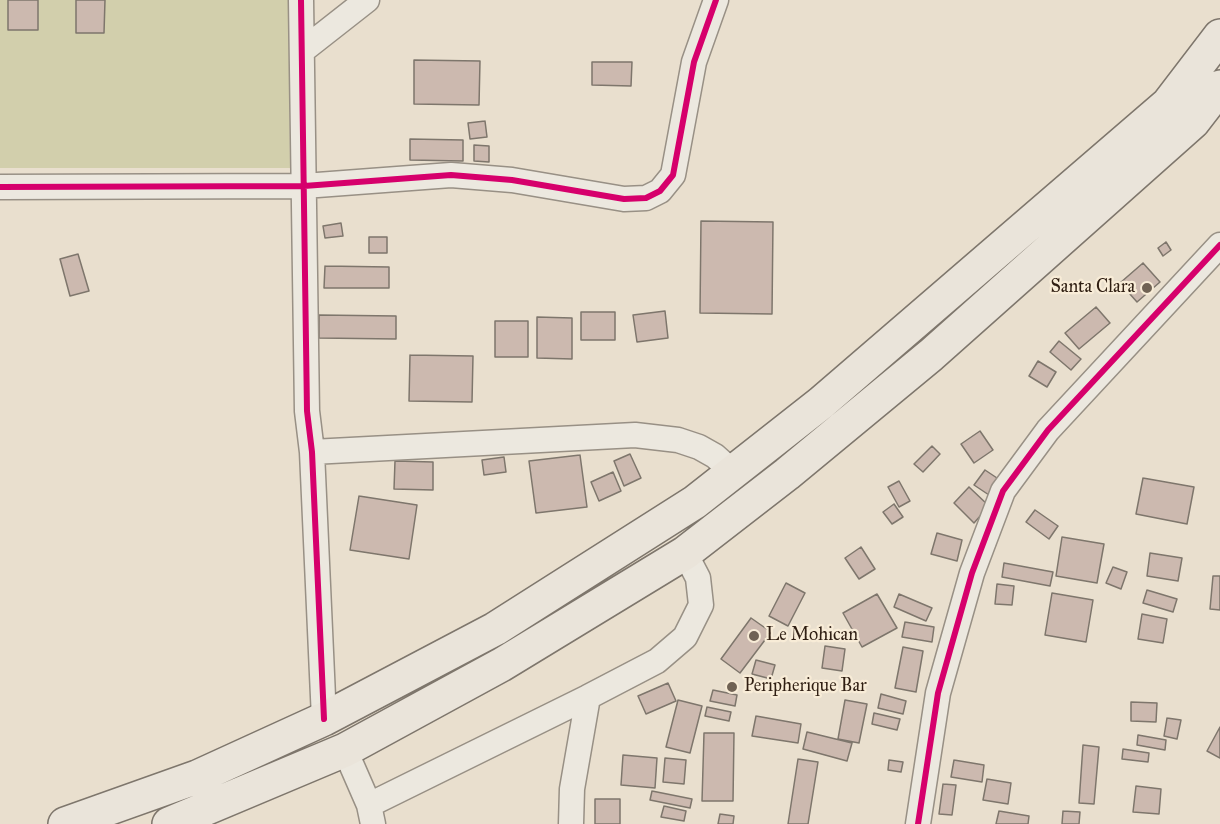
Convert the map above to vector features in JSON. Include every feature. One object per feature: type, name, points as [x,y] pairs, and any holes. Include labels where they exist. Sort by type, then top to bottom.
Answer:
[{"type":"main road","points":[[65,824],[197,777],[324,719],[495,629],[694,502],[821,403],[1168,104],[1220,36]]},
{"type":"main road","points":[[169,824],[345,750],[501,665],[685,553],[787,474],[931,355],[1193,122],[1220,87]]},
{"type":"street","points":[[301,0],[306,411],[312,452],[324,719]]},
{"type":"street","points":[[302,51],[367,0]]},
{"type":"street","points":[[0,187],[304,186],[451,175],[512,180],[624,199],[646,198],[660,191],[673,175],[694,62],[716,0]]},
{"type":"street","points":[[918,824],[938,693],[972,573],[1003,491],[1048,430],[1220,245]]},
{"type":"street","points":[[312,452],[635,435],[678,440],[699,447],[715,456],[734,473]]},
{"type":"street","points":[[345,750],[371,815],[657,661],[685,638],[701,605],[698,578],[685,553]]},
{"type":"street","points":[[571,824],[575,767],[588,697]]},
{"type":"shaded area","points":[[0,0],[289,0],[290,168],[0,168]]},
{"type":"building","points":[[8,0],[38,0],[38,30],[8,30]]},
{"type":"building","points":[[76,0],[105,0],[104,33],[76,33]]},
{"type":"building","points":[[414,60],[480,61],[479,105],[414,104]]},
{"type":"building","points":[[592,62],[632,62],[631,86],[592,85]]},
{"type":"building","points":[[485,121],[487,137],[470,139],[468,123]]},
{"type":"building","points":[[410,139],[463,140],[463,161],[410,160]]},
{"type":"building","points":[[474,145],[489,146],[489,162],[474,161]]},
{"type":"building","points":[[701,221],[773,222],[772,314],[700,313]]},
{"type":"building","points":[[341,223],[343,236],[325,238],[323,226]]},
{"type":"building","points":[[369,237],[387,237],[387,253],[369,253]]},
{"type":"building","points":[[1166,242],[1171,250],[1163,256],[1158,248]]},
{"type":"building","points":[[78,254],[89,291],[70,296],[60,259]]},
{"type":"building","points":[[1143,263],[1160,282],[1137,302],[1120,283]]},
{"type":"building","points":[[325,266],[389,267],[389,288],[324,288]]},
{"type":"building","points":[[1096,307],[1110,323],[1079,349],[1065,333]]},
{"type":"building","points":[[665,311],[668,338],[637,342],[633,315]]},
{"type":"building","points":[[581,312],[615,312],[615,340],[581,340]]},
{"type":"building","points":[[319,315],[396,316],[396,339],[319,338]]},
{"type":"building","points":[[537,317],[572,318],[572,359],[537,358]]},
{"type":"building","points":[[495,321],[528,321],[528,357],[495,357]]},
{"type":"building","points":[[1059,341],[1081,359],[1071,370],[1050,352]]},
{"type":"building","points":[[410,355],[473,356],[472,402],[409,401]]},
{"type":"building","points":[[1038,361],[1056,372],[1047,387],[1029,376]]},
{"type":"building","points":[[980,431],[993,450],[974,463],[961,444]]},
{"type":"building","points":[[932,446],[940,454],[923,472],[914,464]]},
{"type":"building","points":[[630,454],[641,478],[624,486],[614,461]]},
{"type":"building","points":[[580,455],[587,507],[536,513],[529,461]]},
{"type":"building","points":[[504,457],[506,472],[484,475],[482,460]]},
{"type":"building","points":[[395,461],[433,462],[433,490],[394,489]]},
{"type":"building","points":[[985,470],[1003,482],[992,497],[974,485]]},
{"type":"building","points":[[613,472],[621,491],[599,501],[591,482]]},
{"type":"building","points":[[1143,478],[1194,487],[1187,524],[1136,514]]},
{"type":"building","points":[[899,481],[910,501],[899,507],[888,487]]},
{"type":"building","points":[[969,487],[989,506],[974,523],[954,503]]},
{"type":"building","points":[[359,496],[417,505],[409,559],[350,550]]},
{"type":"building","points":[[894,504],[903,517],[892,524],[883,512]]},
{"type":"building","points":[[1035,510],[1058,526],[1049,539],[1026,522]]},
{"type":"building","points":[[937,533],[962,540],[957,561],[931,554]]},
{"type":"building","points":[[1062,537],[1104,544],[1097,583],[1056,576]]},
{"type":"building","points":[[861,547],[875,569],[859,579],[845,558]]},
{"type":"building","points":[[1150,553],[1182,558],[1178,581],[1147,576]]},
{"type":"building","points":[[1004,563],[1053,572],[1050,586],[1002,577]]},
{"type":"building","points":[[1113,567],[1127,572],[1121,589],[1106,583]]},
{"type":"building","points":[[1213,576],[1220,576],[1220,610],[1210,609]]},
{"type":"building","points":[[786,583],[805,593],[788,626],[769,616]]},
{"type":"building","points":[[997,584],[1014,586],[1012,605],[995,604]]},
{"type":"building","points":[[1147,590],[1177,599],[1173,612],[1143,603]]},
{"type":"building","points":[[1052,593],[1093,600],[1086,642],[1045,635]]},
{"type":"building","points":[[877,594],[897,628],[862,647],[843,613]]},
{"type":"building","points":[[899,594],[932,608],[926,621],[894,607]]},
{"type":"building","points":[[1142,614],[1167,619],[1163,643],[1138,639]]},
{"type":"building","points":[[751,618],[771,632],[740,673],[721,659]]},
{"type":"building","points":[[905,622],[934,627],[932,642],[902,637]]},
{"type":"building","points":[[825,646],[845,649],[842,671],[822,668]]},
{"type":"building","points":[[903,647],[923,651],[916,692],[895,688]]},
{"type":"building","points":[[756,660],[775,665],[771,679],[752,674]]},
{"type":"building","points":[[668,683],[676,701],[646,714],[638,696]]},
{"type":"building","points":[[713,690],[737,695],[735,706],[710,701]]},
{"type":"building","points":[[881,694],[906,701],[903,714],[878,708]]},
{"type":"building","points":[[678,700],[702,706],[690,753],[666,747]]},
{"type":"building","points":[[845,700],[867,704],[859,743],[838,739]]},
{"type":"building","points":[[1131,702],[1157,703],[1156,722],[1131,721]]},
{"type":"building","points":[[707,707],[731,712],[729,721],[705,716]]},
{"type":"building","points":[[874,713],[900,719],[897,730],[872,724]]},
{"type":"building","points":[[756,716],[801,724],[798,743],[752,736]]},
{"type":"building","points":[[1167,718],[1181,720],[1177,739],[1164,736]]},
{"type":"building","points":[[1220,727],[1220,758],[1207,751]]},
{"type":"building","points":[[807,732],[852,743],[847,761],[803,749]]},
{"type":"building","points":[[704,733],[734,733],[733,801],[702,801]]},
{"type":"building","points":[[1138,735],[1166,740],[1165,750],[1137,745]]},
{"type":"building","points":[[1083,745],[1099,747],[1094,804],[1079,803]]},
{"type":"building","points":[[1123,749],[1149,753],[1148,762],[1122,759]]},
{"type":"building","points":[[623,755],[657,758],[655,788],[621,785]]},
{"type":"building","points":[[665,758],[686,760],[684,784],[663,782]]},
{"type":"building","points":[[798,759],[818,762],[808,824],[788,824]]},
{"type":"building","points":[[889,760],[903,762],[901,772],[888,770]]},
{"type":"building","points":[[954,760],[984,765],[982,782],[951,777]]},
{"type":"building","points":[[987,779],[1011,783],[1008,804],[983,800]]},
{"type":"building","points":[[943,784],[956,785],[952,815],[939,814]]},
{"type":"building","points":[[1136,786],[1161,789],[1159,814],[1133,812]]},
{"type":"building","points":[[652,791],[692,799],[690,808],[650,800]]},
{"type":"building","points":[[595,799],[620,799],[620,824],[595,824]]},
{"type":"building","points":[[664,806],[686,811],[684,821],[661,817]]},
{"type":"building","points":[[999,811],[1029,816],[1028,824],[996,824]]},
{"type":"building","points":[[1063,811],[1080,812],[1079,824],[1062,824]]},
{"type":"building","points":[[720,814],[734,816],[733,824],[718,824]]},
{"type":"cycle path","points":[[301,0],[307,411],[312,452],[324,719]]},
{"type":"cycle path","points":[[0,187],[304,186],[451,175],[512,180],[624,199],[646,198],[660,191],[673,175],[694,62],[716,0]]},
{"type":"cycle path","points":[[918,824],[938,693],[972,573],[1003,491],[1048,430],[1220,245]]},
{"type":"place","name":"Santa Clara","points":[[1147,288]]},
{"type":"place","name":"Le Mohican","points":[[754,636]]},
{"type":"place","name":"Peripherique Bar","points":[[732,687]]}]
